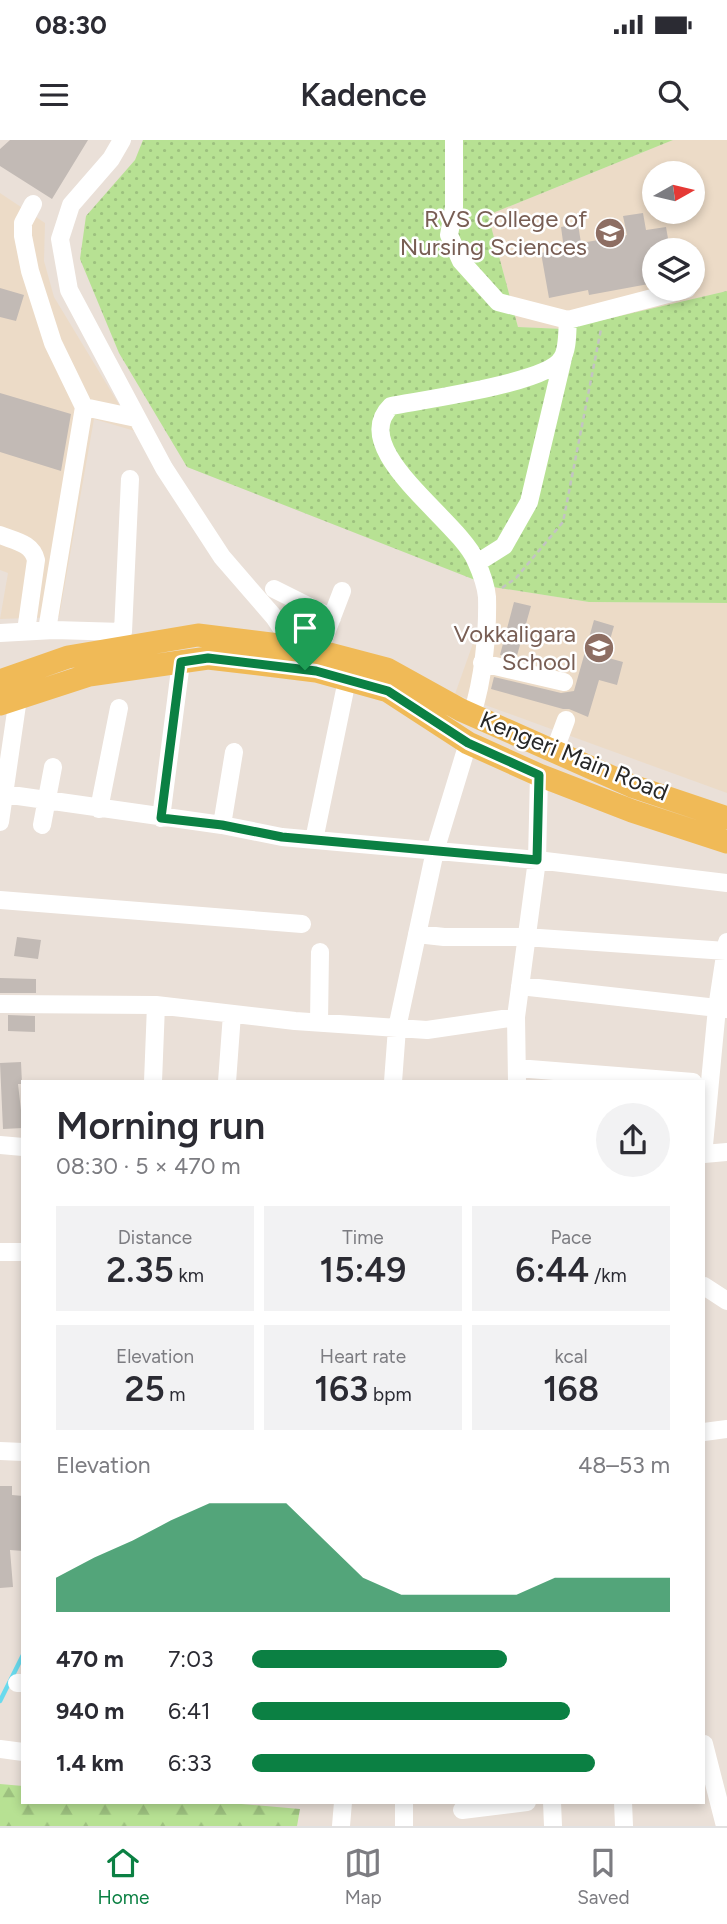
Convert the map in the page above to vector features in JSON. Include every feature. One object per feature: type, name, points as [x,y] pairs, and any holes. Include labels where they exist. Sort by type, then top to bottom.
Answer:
[{"type":"main road","name":"Kengeri Main Road","points":[[0,681],[125,639],[198,635],[295,648],[312,661],[347,680],[388,691],[468,743],[539,775],[632,811],[727,842]]},
{"type":"main road","name":"Kengeri Main Road","points":[[9,701],[89,675],[208,658],[312,661],[387,669],[472,715],[554,752],[632,786],[727,818]]},
{"type":"street","points":[[122,140],[111,159],[71,205],[60,239],[69,290],[164,468],[222,556],[295,648]]},
{"type":"street","points":[[454,140],[454,207],[449,235],[460,261],[498,302],[568,320],[644,301]]},
{"type":"street","points":[[33,204],[23,223],[30,271],[53,343],[84,407],[47,630]]},
{"type":"street","points":[[477,563],[504,546],[529,502],[563,358],[568,320]]},
{"type":"street","points":[[472,715],[477,700],[487,595],[477,563],[464,541],[391,462],[380,442],[379,425],[384,412],[391,406],[479,390],[537,374],[553,367],[563,358]]},
{"type":"street","points":[[84,407],[136,418]]},
{"type":"street","points":[[0,633],[47,630],[125,639],[130,479]]},
{"type":"street","points":[[0,536],[31,547],[35,552],[26,631]]},
{"type":"street","points":[[274,589],[332,618]]},
{"type":"street","points":[[312,661],[342,591]]},
{"type":"street","points":[[254,642],[265,628],[269,612]]},
{"type":"street","points":[[161,818],[181,662]]},
{"type":"street","points":[[481,663],[564,682]]},
{"type":"street","points":[[314,840],[347,680]]},
{"type":"street","points":[[0,822],[9,701]]},
{"type":"street","points":[[99,809],[119,708]]},
{"type":"street","points":[[554,752],[566,720]]},
{"type":"street","points":[[393,1080],[397,1028],[435,851],[468,743]]},
{"type":"street","points":[[222,825],[234,752]]},
{"type":"street","points":[[42,825],[53,767]]},
{"type":"street","points":[[539,775],[537,860],[516,1017],[517,1075],[636,1080]]},
{"type":"street","points":[[4,794],[222,825],[282,837],[537,860],[727,883]]},
{"type":"street","points":[[0,900],[302,924]]},
{"type":"street","points":[[417,934],[726,947],[722,1008],[708,1083],[705,1130]]},
{"type":"street","points":[[319,1023],[320,952]]},
{"type":"street","points":[[520,986],[722,1008]]},
{"type":"street","points":[[0,1004],[156,1004],[319,1023],[427,1030],[516,1017]]},
{"type":"street","points":[[153,1080],[156,1004]]},
{"type":"street","points":[[227,1080],[232,1014]]},
{"type":"street","points":[[0,1145],[21,1147]]},
{"type":"street","points":[[705,1154],[727,1152]]},
{"type":"street","points":[[0,1252],[21,1252]]},
{"type":"street","points":[[705,1287],[727,1301]]},
{"type":"street","points":[[705,1432],[727,1429]]},
{"type":"street","points":[[0,1451],[21,1451]]},
{"type":"street","points":[[705,1748],[725,1826]]},
{"type":"street","points":[[0,1749],[21,1752]]},
{"type":"street","points":[[341,1826],[343,1804]]},
{"type":"street","points":[[404,1804],[404,1826]]},
{"type":"street","points":[[462,1810],[511,1804]]},
{"type":"street","points":[[552,1804],[553,1826]]},
{"type":"street","points":[[623,1804],[624,1826]]},
{"type":"path","points":[[487,595],[516,578],[564,522],[604,312]]},
{"type":"shaded area","name":"RVS College of Nursing Sciences","points":[[673,140],[727,140],[727,291],[705,296],[705,238],[642,238],[642,301],[684,301],[564,329],[518,327],[488,215]]},
{"type":"shaded area","points":[[0,193],[45,223],[44,261],[54,297],[135,431],[94,419],[59,617],[0,619],[8,573],[0,570]]},
{"type":"shaded area","name":"Vokkaligara School","points":[[493,587],[589,602],[727,603],[727,793],[455,694]]},
{"type":"green space","points":[[143,140],[673,140],[488,215],[518,327],[564,329],[684,301],[705,301],[705,296],[727,291],[727,603],[589,602],[493,587],[187,467],[119,353],[80,259],[86,216],[135,160]]},
{"type":"green space","points":[[0,1784],[21,1786],[21,1804],[241,1804],[300,1809],[297,1826],[0,1826]]},
{"type":"building","points":[[10,140],[88,140],[52,199],[0,166],[0,149]]},
{"type":"building","points":[[642,213],[642,224],[645,224],[646,230],[666,227],[668,238],[642,238],[642,285],[589,295],[588,290],[549,298],[541,253],[564,249],[561,227],[578,224],[581,243],[627,235],[623,216]]},
{"type":"building","points":[[0,288],[24,295],[16,321],[0,317]]},
{"type":"building","points":[[0,393],[71,414],[61,471],[0,452]]},
{"type":"building","points":[[514,602],[531,606],[516,659],[500,655]]},
{"type":"building","points":[[594,620],[614,626],[605,657],[623,662],[617,685],[599,680],[588,717],[569,709],[491,689],[494,677],[561,693],[574,691]]},
{"type":"building","points":[[17,937],[41,940],[38,959],[14,956]]},
{"type":"building","points":[[0,978],[36,979],[36,993],[0,993]]},
{"type":"building","points":[[8,1015],[35,1016],[35,1032],[8,1031]]},
{"type":"building","points":[[21,1062],[22,1080],[21,1084],[18,1084],[21,1128],[3,1129],[0,1063]]},
{"type":"building","points":[[0,1486],[12,1486],[12,1495],[21,1496],[21,1551],[10,1550],[13,1587],[0,1588]]},
{"type":"waterway","points":[[0,1701],[21,1659]]},
{"type":"place","name":"RVS College of Nursing Sciences","points":[[610,233]]},
{"type":"place","name":"Vokkaligara School","points":[[599,648]]},
{"type":"route","points":[[208,658],[305,670],[388,691],[468,743],[539,775],[537,860],[282,837],[222,825],[161,818],[181,662],[208,658]]}]
